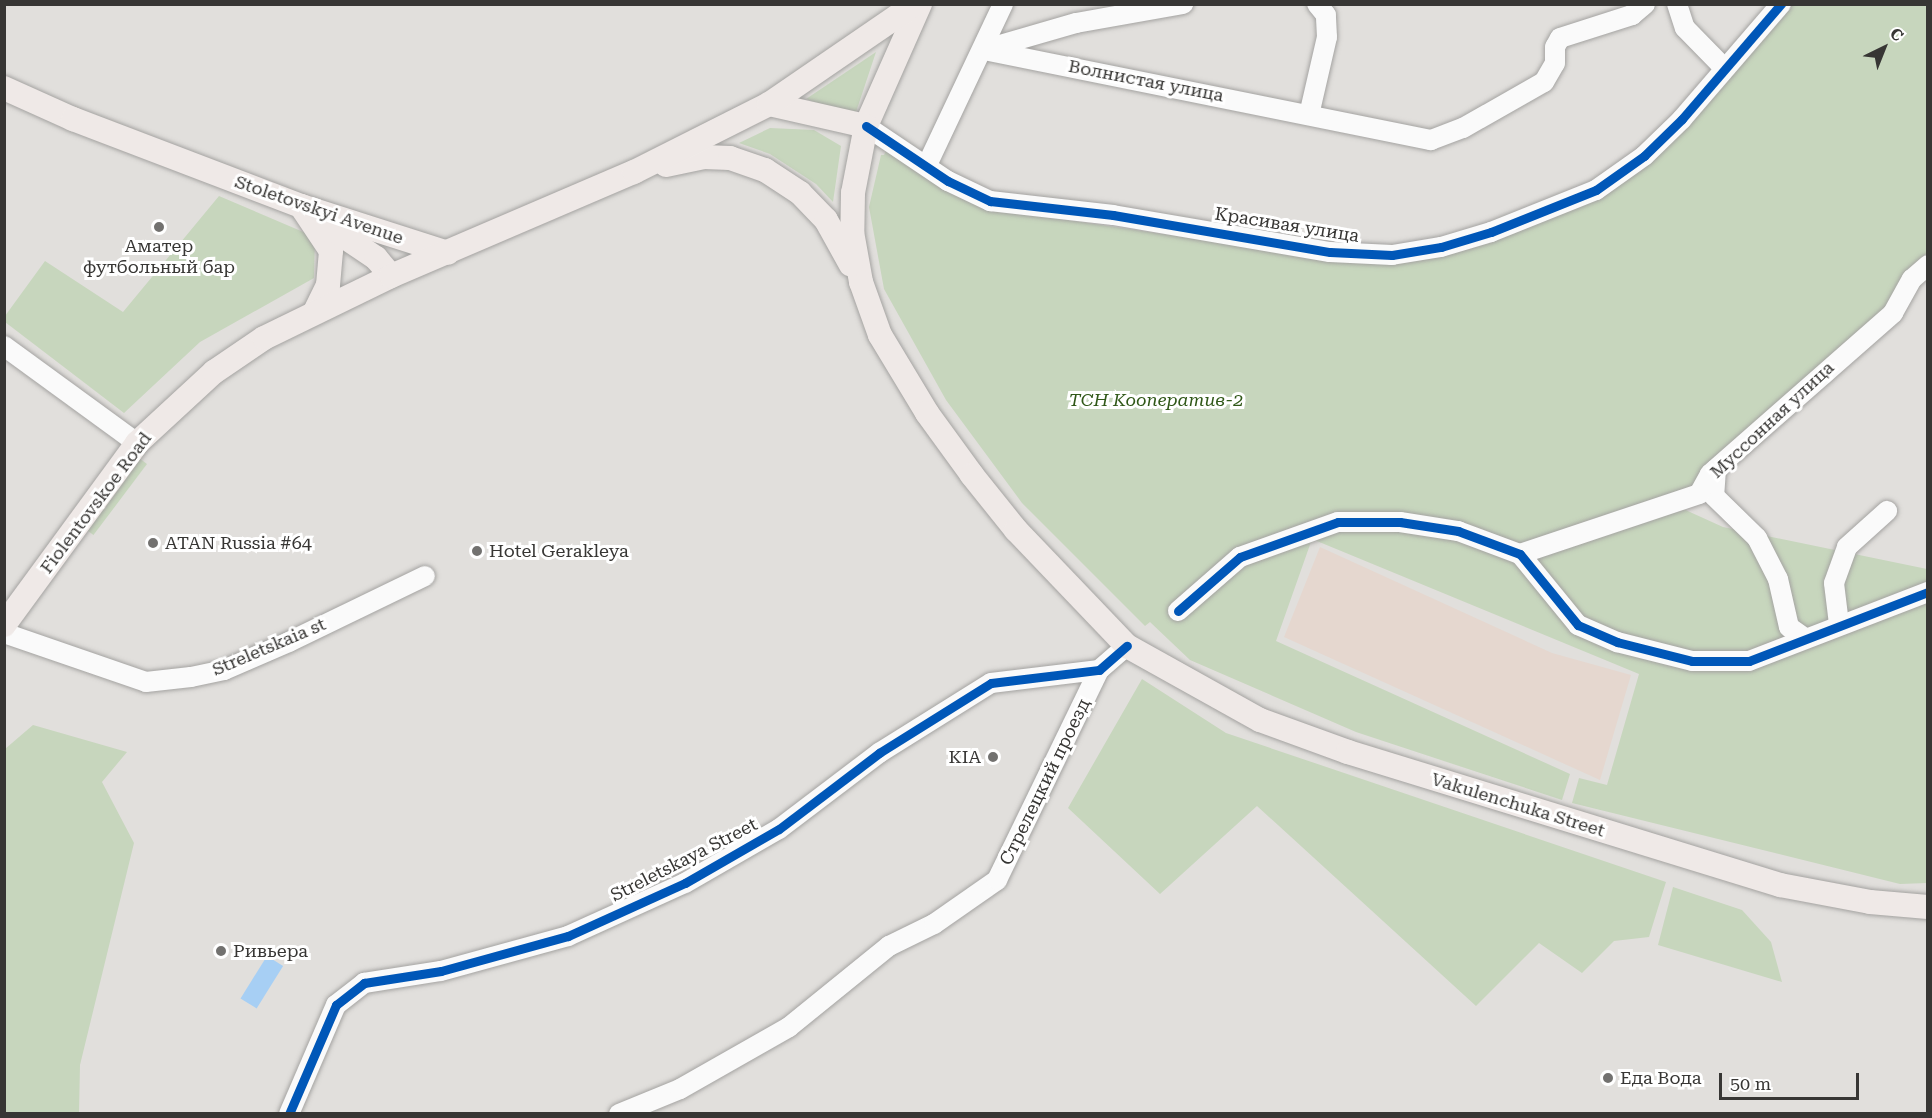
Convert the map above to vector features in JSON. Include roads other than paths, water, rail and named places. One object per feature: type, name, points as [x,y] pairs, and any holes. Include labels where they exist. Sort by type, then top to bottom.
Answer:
[{"type":"main road","points":[[448,253],[634,172],[769,104],[915,4]]},
{"type":"main road","points":[[920,4],[866,126],[853,193],[852,232],[861,282],[880,335],[927,413],[1016,530],[1109,619],[1260,720]]},
{"type":"main road","name":"Stoletovskyi Avenue","points":[[4,88],[73,119],[301,206],[448,253]]},
{"type":"main road","points":[[769,104],[866,126]]},
{"type":"main road","points":[[866,126],[867,252],[887,327],[939,413],[1021,519],[1109,619]]},
{"type":"main road","points":[[634,172],[704,157],[730,158],[765,170],[800,193],[826,220],[861,282]]},
{"type":"main road","points":[[301,206],[376,258],[391,276]]},
{"type":"main road","points":[[301,206],[331,251],[328,285],[315,312]]},
{"type":"main road","name":"Fiolentovskoe Road","points":[[4,625],[137,443],[214,372],[264,338],[315,312],[391,276],[448,253]]},
{"type":"main road","name":"Vakulenchuka Street","points":[[1109,619],[1127,646],[1260,720],[1348,752],[1780,885],[1869,902],[1928,907]]},
{"type":"street","points":[[927,165],[984,50],[1003,4]]},
{"type":"street","points":[[984,50],[1076,23],[1183,4]]},
{"type":"street","points":[[1309,115],[1327,37],[1326,15],[1317,4]]},
{"type":"street","name":"Волнистая улица","points":[[984,50],[1431,140],[1463,128],[1544,82],[1555,63],[1555,47],[1560,38],[1632,15],[1645,4]]},
{"type":"street","points":[[1677,4],[1685,28],[1724,68]]},
{"type":"street","name":"Красивая улица","points":[[866,126],[948,181],[990,201],[1125,217],[1330,252],[1392,255],[1441,247],[1491,232],[1596,190],[1644,156],[1682,119],[1781,4]]},
{"type":"street","name":"Муссонная улица","points":[[1520,555],[1699,494],[1716,469],[1893,313],[1912,279],[1928,265]]},
{"type":"street","points":[[4,346],[137,443]]},
{"type":"street","points":[[1716,469],[1714,496],[1757,538],[1779,579],[1789,627],[1805,638]]},
{"type":"street","points":[[1839,624],[1834,583],[1847,547],[1887,511]]},
{"type":"street","points":[[1178,611],[1240,557],[1338,522],[1400,522],[1458,531],[1520,555],[1578,625],[1617,642],[1692,661],[1721,664],[1749,661],[1839,624],[1928,592]]},
{"type":"street","name":"Streletskaia st","points":[[4,633],[146,682],[191,677],[224,670],[289,642],[424,576]]},
{"type":"street","points":[[1100,670],[1127,646]]},
{"type":"street","name":"Streletskaya Street","points":[[289,1113],[336,1005],[364,983],[441,971],[568,936],[685,883],[779,829],[879,753],[991,683],[1100,670]]},
{"type":"street","name":"Стрелецкий проезд","points":[[619,1113],[680,1089],[789,1027],[889,946],[934,924],[997,880],[1100,670]]},
{"type":"water","points":[[267,956],[283,966],[257,1008],[241,998]]},
{"type":"place","name":"Аматер футбольный бар","points":[[159,227]]},
{"type":"place","name":"ATAN Russia #64","points":[[153,543]]},
{"type":"place","name":"Hotel Gerakleya","points":[[477,551]]},
{"type":"place","name":"KIA","points":[[993,757]]},
{"type":"place","name":"Ривьера","points":[[221,951]]},
{"type":"place","name":"Еда Вода","points":[[1608,1078]]},
{"type":"park label","name":"ТСН Кооператив-2","points":[[1156,400]]}]
